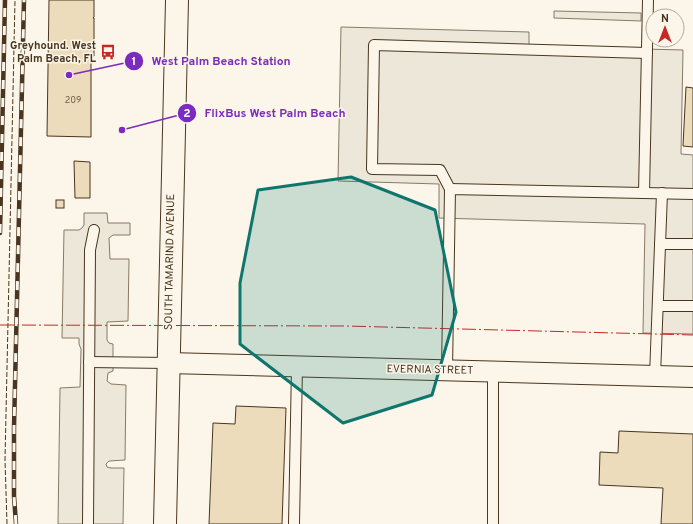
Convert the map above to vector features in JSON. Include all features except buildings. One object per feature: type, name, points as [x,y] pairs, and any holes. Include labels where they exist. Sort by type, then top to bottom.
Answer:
[{"type":"street","name":"SOUTH TAMARIND AVENUE","points":[[165,524],[176,0]]},
{"type":"street","name":"EVERNIA STREET","points":[[168,363],[693,377]]},
{"type":"lane","points":[[644,193],[648,0]]},
{"type":"lane","points":[[447,370],[450,189],[440,170],[372,169],[374,45],[647,53]]},
{"type":"lane","points":[[450,189],[693,194]]},
{"type":"lane","points":[[656,376],[662,193]]},
{"type":"lane","points":[[88,524],[90,250],[94,230]]},
{"type":"lane","points":[[660,244],[693,244]]},
{"type":"lane","points":[[658,306],[693,306]]},
{"type":"lane","points":[[90,362],[168,363]]},
{"type":"lane","points":[[294,524],[297,366]]},
{"type":"lane","points":[[493,371],[493,524]]},
{"type":"highlighted area","points":[[351,177],[435,210],[456,312],[432,395],[343,423],[240,344],[240,283],[258,190]]},
{"type":"shaded area","points":[[554,11],[641,13],[641,21],[554,18]]},
{"type":"shaded area","points":[[341,27],[529,32],[529,46],[683,50],[681,154],[693,155],[693,334],[643,333],[645,224],[439,218],[439,184],[338,181]]},
{"type":"shaded area","points":[[84,213],[107,213],[108,223],[130,223],[130,235],[113,235],[109,238],[110,259],[129,259],[128,321],[107,322],[107,340],[109,343],[113,344],[113,371],[108,373],[107,381],[111,384],[126,385],[125,460],[109,461],[106,464],[107,467],[111,468],[124,468],[123,524],[58,524],[60,388],[80,387],[81,349],[79,338],[62,338],[64,230],[79,230],[82,228],[84,225]]},
{"type":"railway","points":[[0,233],[5,0]]},
{"type":"railway","points":[[16,524],[14,496],[14,428],[24,0]]},
{"type":"fence","points":[[7,524],[5,460],[15,0]]},
{"type":"power","points":[[0,325],[345,326],[693,335]]},
{"type":"place","name":"Greyhound. West Palm Beach, FL","points":[[108,52]]},
{"type":"place","name":"West Palm Beach Station","points":[[69,75]]},
{"type":"place","name":"FlixBus West Palm Beach","points":[[122,130]]}]
